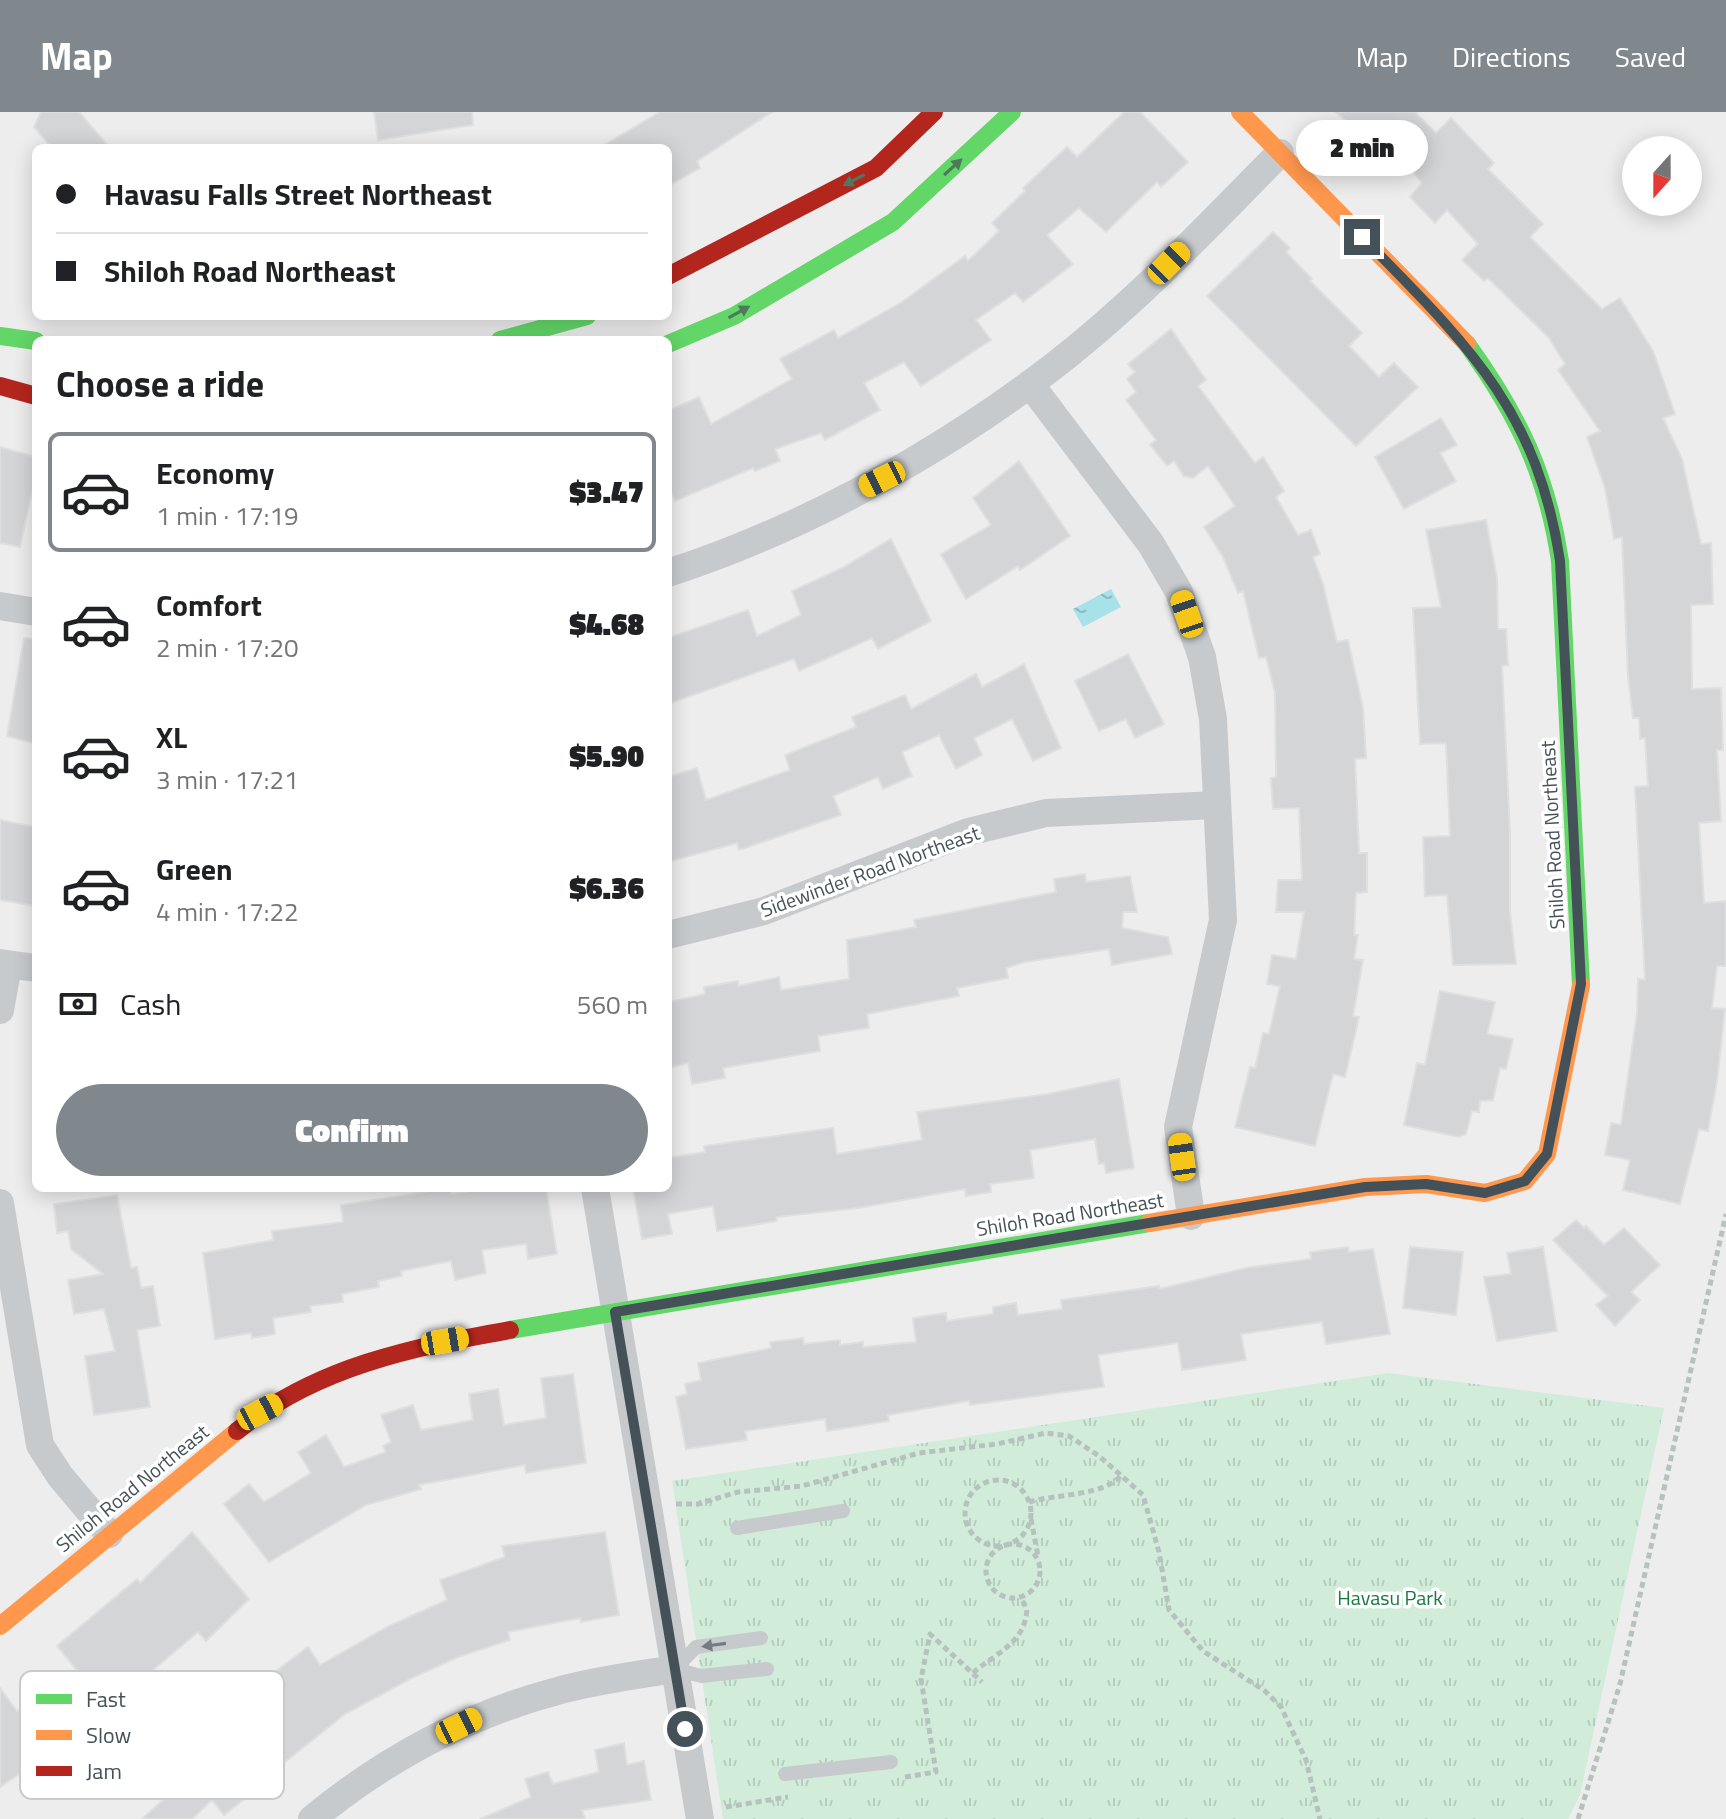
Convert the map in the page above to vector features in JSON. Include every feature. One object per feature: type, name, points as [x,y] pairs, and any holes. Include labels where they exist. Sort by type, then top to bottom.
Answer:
[{"type":"street","points":[[672,274],[876,168],[934,112]]},
{"type":"street","points":[[672,342],[734,316],[893,222],[1012,112]]},
{"type":"street","name":"Shiloh Road Northeast","points":[[0,1626],[260,1412],[332,1374],[417,1346],[1365,1187],[1426,1184],[1485,1193],[1525,1181],[1547,1154],[1581,984],[1560,561],[1552,507],[1529,446],[1499,389],[1465,342],[1240,112]]},
{"type":"street","points":[[672,572],[729,553],[882,479],[1030,384],[1125,307],[1280,153]]},
{"type":"street","points":[[514,336],[572,320]]},
{"type":"street","points":[[0,336],[32,340]]},
{"type":"street","points":[[1030,384],[1151,544],[1179,592],[1202,657],[1213,719],[1223,920],[1178,1127],[1191,1216]]},
{"type":"street","points":[[0,386],[32,395]]},
{"type":"street","points":[[0,606],[32,611]]},
{"type":"street","name":"Sidewinder Road Northeast","points":[[672,934],[764,911],[968,832],[1046,813],[1217,805]]},
{"type":"street","points":[[0,1010],[15,965]]},
{"type":"street","points":[[596,1192],[700,1819]]},
{"type":"street","points":[[0,1203],[40,1445],[60,1476],[109,1534]]},
{"type":"street","points":[[312,1819],[406,1752],[486,1714],[562,1689],[675,1669]]},
{"type":"lane","points":[[737,1528],[843,1511]]},
{"type":"lane","points":[[761,1638],[696,1647],[675,1669],[701,1676],[767,1669]]},
{"type":"lane","points":[[785,1774],[891,1762]]},
{"type":"path","points":[[1578,1819],[1620,1684],[1726,1214]]},
{"type":"path","points":[[675,1504],[698,1504],[738,1492],[784,1490],[891,1458],[997,1444],[1046,1433],[1058,1433],[1080,1442],[1138,1488],[1147,1504],[1169,1610],[1203,1651],[1265,1691],[1281,1707],[1306,1760],[1320,1819]]},
{"type":"path","points":[[1029,1502],[1058,1494],[1098,1490],[1122,1474]]},
{"type":"path","points":[[990,1557],[965,1519],[965,1505],[980,1484],[1005,1480],[1017,1485],[1029,1502],[1039,1563],[1038,1583],[1021,1598],[999,1595],[986,1576],[990,1557],[1018,1540],[1031,1518]]},
{"type":"path","points":[[980,1541],[1027,1548],[1039,1563]]},
{"type":"path","points":[[973,1673],[1004,1653],[1014,1640],[1027,1616],[1021,1598]]},
{"type":"green space","name":"Havasu Park","points":[[1388,1373],[1664,1408],[1580,1795],[1568,1819],[723,1819],[672,1481]]},
{"type":"water","points":[[1111,589],[1121,607],[1083,627],[1073,609]]},
{"type":"building","points":[[41,112],[79,112],[107,144],[49,144],[34,127]]},
{"type":"building","points":[[374,112],[472,112],[473,125],[378,140]]},
{"type":"building","points":[[660,112],[772,112],[697,161],[700,168],[672,184],[672,144],[606,144]]},
{"type":"building","points":[[1124,112],[1140,112],[1188,162],[1161,187],[1157,182],[1106,232],[1079,208],[1047,235],[1073,264],[1023,302],[1015,293],[976,320],[991,340],[921,386],[904,362],[864,383],[880,410],[825,440],[821,433],[775,449],[780,461],[755,471],[753,468],[675,501],[672,494],[672,409],[699,397],[711,424],[792,379],[780,359],[834,330],[838,338],[902,302],[965,256],[968,261],[999,231],[992,223],[1025,191],[1023,188],[1067,147],[1077,157]]},
{"type":"building","points":[[1336,112],[1415,112],[1436,133],[1451,118],[1494,163],[1488,169],[1543,224],[1530,237],[1602,309],[1620,298],[1653,351],[1675,414],[1663,418],[1682,459],[1701,544],[1711,543],[1713,604],[1691,605],[1692,689],[1721,688],[1723,750],[1717,750],[1721,821],[1699,823],[1704,903],[1726,901],[1726,966],[1717,966],[1712,1008],[1725,1009],[1717,1081],[1708,1131],[1699,1129],[1680,1204],[1623,1190],[1630,1160],[1605,1155],[1611,1123],[1621,1125],[1637,1013],[1638,979],[1645,980],[1635,787],[1648,786],[1645,738],[1640,739],[1639,718],[1633,718],[1628,677],[1622,537],[1614,539],[1605,488],[1587,437],[1600,431],[1558,370],[1565,364],[1549,338],[1488,278],[1484,281],[1462,260],[1478,244],[1447,210],[1435,223],[1410,197],[1422,183],[1392,145],[1373,162],[1355,145],[1363,136]]},
{"type":"building","points":[[1273,232],[1290,248],[1286,252],[1312,279],[1310,281],[1362,333],[1349,346],[1379,377],[1394,363],[1418,387],[1356,446],[1207,296]]},
{"type":"building","points":[[1171,329],[1206,380],[1198,386],[1255,463],[1263,457],[1284,491],[1276,497],[1298,535],[1311,530],[1320,554],[1313,557],[1337,642],[1348,640],[1363,708],[1366,758],[1355,759],[1359,853],[1367,853],[1367,892],[1356,893],[1354,935],[1358,935],[1354,959],[1363,960],[1353,1016],[1359,1017],[1345,1077],[1333,1074],[1315,1146],[1235,1127],[1250,1067],[1255,1068],[1263,1033],[1269,1034],[1280,986],[1267,984],[1272,955],[1296,959],[1304,912],[1276,912],[1278,880],[1302,880],[1299,808],[1273,809],[1271,778],[1276,777],[1275,693],[1266,657],[1259,658],[1243,591],[1238,593],[1223,557],[1204,527],[1235,506],[1208,466],[1193,478],[1184,476],[1174,461],[1167,466],[1150,445],[1156,440],[1126,400],[1136,392],[1127,379],[1135,372],[1128,364]]},
{"type":"building","points":[[1441,418],[1457,445],[1440,453],[1456,481],[1404,509],[1375,457]]},
{"type":"building","points":[[0,447],[32,456],[32,492],[20,547],[0,543]]},
{"type":"building","points":[[1019,461],[1070,536],[1020,570],[1018,566],[966,599],[941,554],[991,525],[973,498]]},
{"type":"building","points":[[1486,520],[1497,578],[1498,629],[1506,629],[1508,665],[1502,666],[1510,833],[1510,912],[1516,964],[1453,965],[1447,895],[1425,896],[1423,837],[1450,836],[1446,743],[1420,744],[1413,608],[1441,607],[1426,530]]},
{"type":"building","points":[[891,539],[931,621],[878,649],[872,638],[799,671],[794,659],[672,703],[672,637],[748,610],[757,636],[801,615],[792,591],[842,568]]},
{"type":"building","points":[[24,638],[32,639],[32,743],[7,736]]},
{"type":"building","points":[[1128,654],[1164,724],[1135,738],[1126,719],[1099,731],[1075,681]]},
{"type":"building","points":[[1024,664],[1061,748],[1033,761],[1012,719],[974,738],[982,755],[956,769],[939,735],[902,752],[912,776],[883,789],[878,777],[833,796],[841,815],[739,850],[737,843],[672,861],[672,776],[697,768],[706,800],[790,770],[785,755],[856,727],[852,717],[905,695],[911,709],[976,674],[982,687]]},
{"type":"building","points":[[0,820],[32,826],[32,905],[0,900]]},
{"type":"building","points":[[1085,874],[1086,882],[1130,876],[1137,912],[1123,912],[1122,928],[1168,937],[1172,954],[1112,965],[1109,949],[1025,962],[1006,968],[1008,978],[957,988],[959,996],[867,1014],[869,1028],[818,1036],[820,1051],[723,1068],[725,1078],[692,1084],[688,1063],[672,1067],[672,1001],[705,994],[704,987],[738,981],[738,986],[779,977],[781,990],[849,979],[847,940],[916,927],[914,920],[1056,892],[1054,879]]},
{"type":"building","points":[[1440,991],[1495,1002],[1487,1034],[1513,1039],[1506,1069],[1500,1068],[1493,1100],[1480,1101],[1479,1112],[1472,1111],[1466,1134],[1458,1137],[1404,1125],[1417,1063],[1425,1065]]},
{"type":"building","points":[[1119,1079],[1134,1168],[1106,1173],[1104,1163],[1099,1164],[1095,1139],[1030,1150],[1034,1178],[990,1184],[991,1192],[966,1196],[965,1189],[858,1208],[776,1217],[777,1221],[717,1231],[713,1206],[668,1214],[672,1234],[642,1239],[634,1192],[672,1192],[672,1157],[705,1152],[704,1146],[833,1128],[837,1154],[922,1140],[917,1112],[1048,1094]]},
{"type":"building","points":[[424,1192],[547,1192],[557,1254],[528,1259],[526,1244],[482,1250],[486,1273],[455,1280],[451,1261],[401,1271],[402,1276],[378,1281],[379,1287],[342,1294],[343,1302],[310,1306],[311,1312],[273,1318],[275,1334],[252,1338],[251,1333],[215,1339],[203,1253],[273,1240],[272,1231],[343,1222],[341,1205]]},
{"type":"building","points":[[117,1195],[131,1268],[137,1267],[141,1288],[153,1286],[160,1326],[137,1330],[150,1407],[94,1415],[85,1356],[115,1351],[104,1309],[74,1314],[68,1280],[103,1274],[71,1249],[68,1231],[57,1233],[54,1204]]},
{"type":"building","points":[[1576,1220],[1604,1245],[1624,1228],[1660,1265],[1631,1292],[1640,1300],[1615,1326],[1596,1305],[1608,1296],[1553,1240]]},
{"type":"building","points":[[1348,1247],[1349,1252],[1373,1249],[1390,1334],[1326,1344],[1322,1322],[1241,1334],[1246,1360],[1182,1370],[1178,1343],[1098,1355],[1104,1387],[970,1405],[969,1401],[888,1415],[889,1421],[827,1431],[825,1419],[745,1431],[747,1440],[686,1449],[676,1397],[687,1394],[685,1384],[701,1380],[698,1363],[771,1348],[770,1342],[803,1338],[804,1344],[840,1340],[840,1345],[863,1342],[863,1347],[916,1342],[913,1318],[946,1313],[947,1321],[993,1314],[993,1307],[1016,1303],[1018,1315],[1062,1309],[1061,1300],[1159,1286],[1159,1289],[1246,1268],[1311,1259],[1310,1252]]},
{"type":"building","points":[[1410,1247],[1463,1252],[1456,1315],[1403,1308]]},
{"type":"building","points":[[1543,1247],[1557,1331],[1497,1341],[1484,1277],[1511,1274],[1507,1253]]},
{"type":"building","points":[[573,1374],[586,1463],[526,1473],[525,1465],[419,1485],[421,1489],[366,1505],[269,1562],[224,1504],[249,1484],[264,1502],[311,1473],[298,1452],[326,1435],[344,1467],[386,1452],[383,1446],[391,1442],[381,1415],[413,1405],[421,1430],[473,1420],[469,1394],[498,1389],[504,1425],[546,1418],[541,1378]]},
{"type":"building","points":[[192,1532],[249,1599],[206,1641],[198,1632],[152,1671],[78,1671],[57,1646],[137,1579],[140,1583]]},
{"type":"building","points":[[605,1532],[619,1615],[581,1622],[580,1618],[508,1632],[510,1640],[458,1657],[345,1714],[284,1763],[284,1671],[276,1671],[308,1647],[320,1665],[389,1626],[447,1600],[440,1580],[505,1557],[502,1546]]},
{"type":"building","points":[[0,1688],[17,1711],[20,1709],[20,1774],[0,1787]]},
{"type":"building","points":[[624,1743],[627,1765],[644,1761],[651,1800],[582,1810],[585,1819],[480,1819],[531,1797],[525,1779],[548,1772],[553,1784],[599,1772],[595,1750]]},
{"type":"building","points":[[164,1799],[244,1799],[224,1815],[212,1800],[192,1819],[142,1819]]},
{"type":"traffic: fast","points":[[672,342],[734,316],[893,222],[1012,112]]},
{"type":"traffic: fast","points":[[514,336],[572,320]]},
{"type":"traffic: fast","points":[[0,336],[32,340]]},
{"type":"traffic: fast","points":[[1467,344],[1501,396],[1528,446],[1547,500],[1560,561],[1581,985]]},
{"type":"traffic: fast","points":[[510,1330],[1149,1223]]},
{"type":"traffic: slow","points":[[1240,112],[1467,344]]},
{"type":"traffic: slow","points":[[1149,1223],[1365,1187],[1426,1184],[1485,1193],[1525,1181],[1547,1154],[1581,985]]},
{"type":"traffic: slow","points":[[0,1626],[237,1431]]},
{"type":"traffic: jam","points":[[672,274],[876,168],[934,112]]},
{"type":"traffic: jam","points":[[0,386],[32,395]]},
{"type":"traffic: jam","points":[[237,1431],[267,1409],[332,1375],[437,1344],[510,1330]]},
{"type":"route","points":[[685,1729],[615,1312],[1365,1187],[1426,1184],[1485,1193],[1525,1181],[1547,1154],[1581,984],[1560,561],[1552,507],[1529,446],[1499,389],[1465,342],[1362,237]]}]
